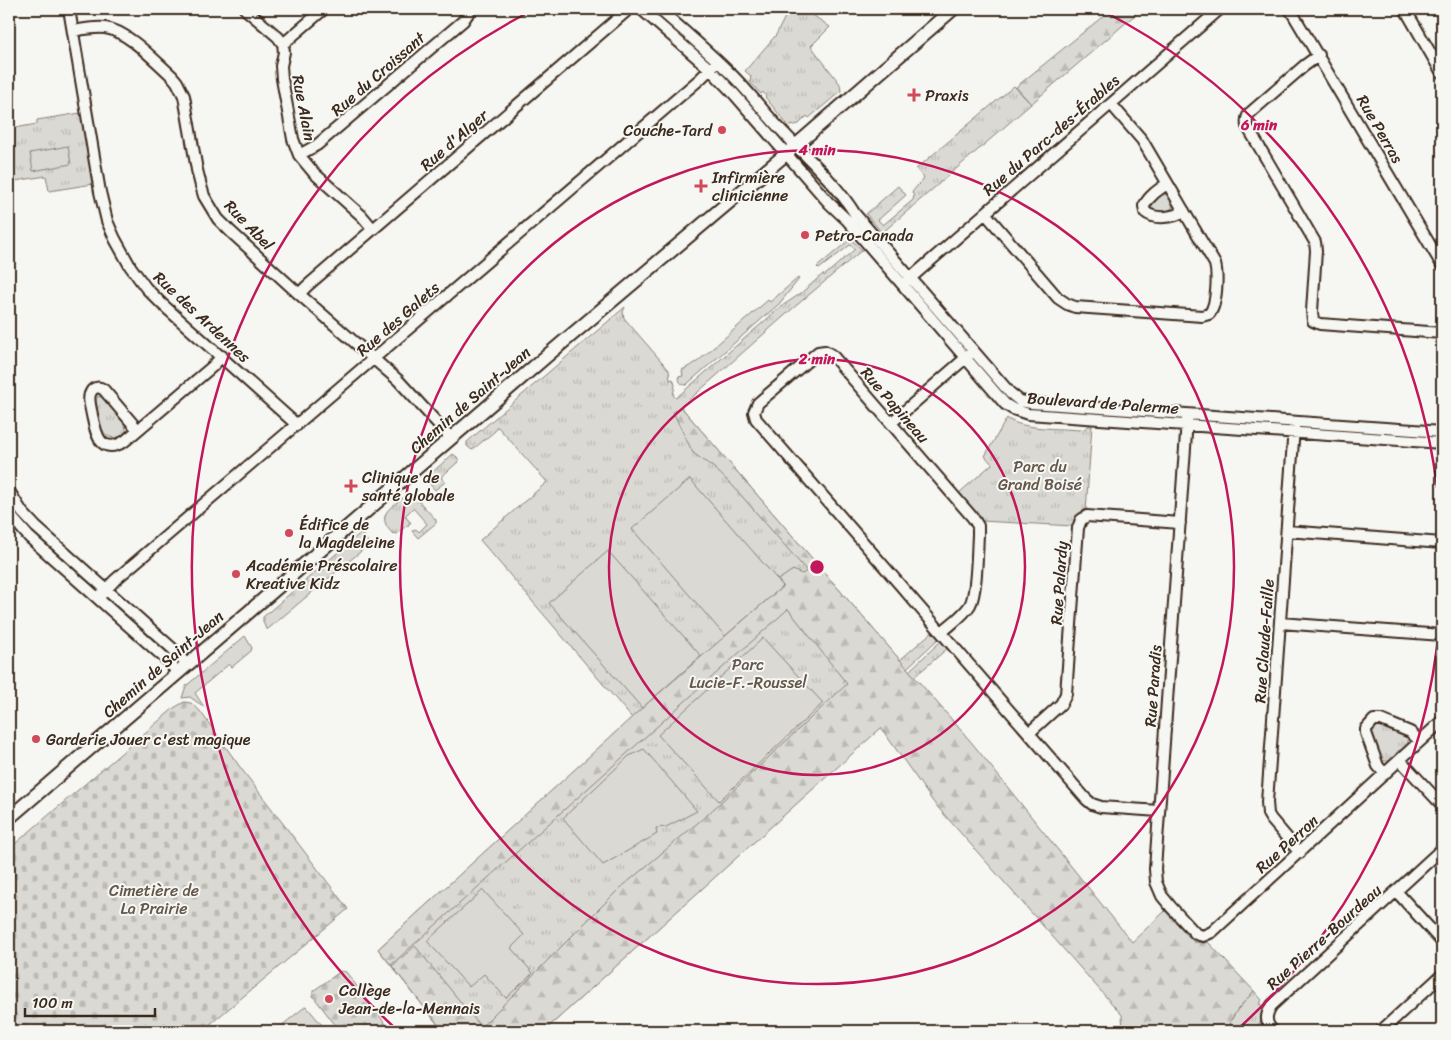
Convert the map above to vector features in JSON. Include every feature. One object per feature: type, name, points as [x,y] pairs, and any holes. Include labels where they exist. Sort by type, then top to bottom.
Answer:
[{"type":"main road","name":"Chemin de Saint-Jean","points":[[9,818],[451,438],[791,150],[953,9]]},
{"type":"street","name":"Rue des Ardennes","points":[[69,9],[100,192],[107,221],[115,240],[130,266],[154,296],[297,425]]},
{"type":"street","points":[[246,9],[278,37],[283,44],[324,9]]},
{"type":"street","name":"Rue du Croissant","points":[[299,155],[317,145],[466,17],[470,9]]},
{"type":"street","name":"Rue d'Alger","points":[[300,294],[629,9]]},
{"type":"street","points":[[642,9],[747,91],[784,133],[791,150]]},
{"type":"street","points":[[659,9],[714,65]]},
{"type":"street","name":"Rue du Parc-des-Érables","points":[[902,285],[1220,9]]},
{"type":"street","name":"Rue Perras","points":[[1290,9],[1442,265]]},
{"type":"street","points":[[1405,9],[1442,73]]},
{"type":"street","name":"Rue Abel","points":[[73,31],[105,28],[122,34],[177,82],[186,103],[198,178],[204,196],[218,219],[411,392],[451,438]]},
{"type":"street","name":"Rue Alain","points":[[283,44],[282,78],[293,139],[299,155],[314,173],[362,216],[373,229]]},
{"type":"street","points":[[1319,55],[1249,113],[1246,123],[1315,242],[1313,321],[1320,324],[1442,333]]},
{"type":"street","name":"Rue des Galets","points":[[98,598],[106,589],[714,65]]},
{"type":"street","points":[[985,213],[1058,298],[1067,304],[1075,307],[1208,315],[1214,307],[1216,267],[1142,140],[1111,104]]},
{"type":"street","name":"Boulevard de Palerme","points":[[791,150],[819,170],[849,204],[855,214],[911,278],[969,354]]},
{"type":"street","name":"Boulevard de Palerme","points":[[791,150],[829,203],[847,220],[902,285],[1014,398],[1024,402],[1294,432],[1442,443]]},
{"type":"street","points":[[1167,184],[1148,199],[1144,206],[1145,212],[1151,216],[1170,217],[1184,211]]},
{"type":"street","name":"Rue Papineau","points":[[942,632],[966,611],[971,603],[974,592],[978,526],[832,355],[825,351],[815,353],[758,404],[754,409],[756,418],[1086,799],[1092,804],[1106,808],[1159,811]]},
{"type":"street","points":[[891,423],[969,354]]},
{"type":"street","points":[[138,430],[104,390],[96,387],[92,390],[90,401],[95,432],[100,440],[108,445],[117,445],[138,430],[213,366],[222,356]]},
{"type":"street","name":"Boulevard de Palerme","points":[[1187,420],[1294,421],[1442,432]]},
{"type":"street","name":"Rue Paradis","points":[[1187,420],[1155,869],[1156,882],[1166,902],[1192,931],[1200,935],[1208,935]]},
{"type":"street","name":"Rue Claude-Faille","points":[[1294,421],[1268,814],[1273,823],[1300,852]]},
{"type":"street","points":[[9,491],[22,512],[36,527],[173,649],[183,669]]},
{"type":"street","points":[[9,514],[29,537],[167,660],[183,669]]},
{"type":"street","name":"Rue Palardy","points":[[1029,733],[1060,704],[1066,694],[1078,528],[1081,520],[1087,516],[1180,523]]},
{"type":"street","points":[[1287,532],[1442,543]]},
{"type":"street","points":[[1280,623],[1442,635]]},
{"type":"street","points":[[1385,774],[1377,764],[1366,733],[1367,728],[1374,720],[1381,720],[1410,732],[1420,741]]},
{"type":"street","name":"Rue Perron","points":[[1208,935],[1442,721]]},
{"type":"street","points":[[1400,760],[1442,805]]},
{"type":"street","name":"Rue Pierre-Bourdeau","points":[[1273,1031],[1266,1020],[1272,1005],[1442,849]]},
{"type":"street","name":"Rue Pierre-Bourdeau","points":[[1396,891],[1442,942]]},
{"type":"street","points":[[1381,1031],[1442,975]]},
{"type":"green space","points":[[789,9],[804,9],[830,27],[811,46],[840,84],[841,91],[809,118],[807,116],[799,124],[790,126],[765,97],[763,92],[761,94],[750,82],[751,76],[745,71],[776,35]]},
{"type":"green space","points":[[1112,9],[1142,9],[1031,104],[1016,87]]},
{"type":"green space","points":[[1014,86],[1031,104],[882,233],[866,214],[898,186],[906,195],[878,220],[883,225],[913,200],[912,192],[924,178],[916,169]]},
{"type":"green space","points":[[81,113],[93,184],[49,191],[46,176],[9,182],[9,129],[37,124],[37,120]]},
{"type":"green space","points":[[68,146],[71,164],[33,171],[30,153]]},
{"type":"green space","points":[[1162,193],[1170,198],[1172,208],[1166,213],[1153,212],[1150,210],[1149,204]]},
{"type":"green space","name":"Parc Lucie-F.-Roussel","points":[[849,237],[862,250],[681,407],[900,660],[933,631],[939,638],[907,668],[909,671],[881,727],[544,1031],[443,1031],[378,949],[632,718],[480,540],[547,482],[498,427],[472,450],[467,446],[467,442],[625,307],[623,312],[624,318],[669,370],[670,380],[673,379],[675,385],[673,395],[676,398],[782,306],[800,294],[823,274],[824,276],[855,249],[850,245],[819,269],[817,267],[848,241]]},
{"type":"green space","points":[[798,278],[779,304],[686,385],[681,384],[678,377],[683,376],[682,370],[697,362],[768,300],[770,302]]},
{"type":"green space","points":[[98,396],[103,398],[125,424],[126,431],[122,436],[114,438],[104,433],[98,413],[96,400]]},
{"type":"green space","points":[[681,407],[972,743],[1132,942],[1165,911],[1194,942],[1208,942],[1254,991],[1237,1010],[1230,1022],[1233,1031],[1123,1031],[1122,1015],[934,803],[881,728],[544,1031],[443,1031],[392,966],[415,946],[481,1027],[618,890],[707,815],[847,684],[788,609],[391,965],[378,949],[642,708],[783,586],[778,580],[793,570],[802,574],[807,571],[733,486],[713,467],[693,453],[673,412]]},
{"type":"green space","name":"Parc du Grand Boisé","points":[[1007,418],[1021,425],[1041,428],[1079,430],[1092,426],[1086,511],[1076,516],[1073,526],[981,521],[959,493],[992,464],[985,456]]},
{"type":"green space","points":[[453,454],[459,461],[441,477],[445,482],[435,490],[427,481],[428,476]]},
{"type":"green space","points":[[690,479],[783,586],[725,636],[632,529]]},
{"type":"green space","points":[[407,495],[416,498],[436,520],[436,523],[418,538],[412,531],[416,529],[419,532],[427,524],[413,508],[405,516],[411,523],[397,534],[393,534],[385,522],[387,512],[395,503]]},
{"type":"green space","points":[[362,534],[368,542],[366,547],[266,629],[263,617],[358,535]]},
{"type":"green space","points":[[608,551],[701,656],[642,708],[549,603]]},
{"type":"green space","points":[[245,636],[252,648],[251,651],[232,667],[229,664],[195,693],[204,707],[190,697],[182,698],[186,686]]},
{"type":"green space","points":[[763,638],[823,703],[719,801],[658,735]]},
{"type":"green space","points":[[941,641],[948,648],[914,677],[909,671]]},
{"type":"green space","name":"Cimetière de La Prairie","points":[[184,702],[191,703],[200,711],[348,909],[202,1031],[9,1031],[9,849],[174,708]]},
{"type":"green space","points":[[1379,724],[1406,735],[1408,739],[1408,744],[1401,751],[1399,750],[1396,753],[1397,755],[1389,761],[1383,761],[1380,758],[1370,733]]},
{"type":"green space","points":[[644,749],[697,811],[666,827],[656,828],[657,834],[603,865],[563,818],[629,756]]},
{"type":"green space","points":[[483,890],[524,935],[511,948],[533,973],[506,998],[484,974],[469,987],[427,941]]},
{"type":"green space","points":[[341,971],[346,972],[391,1031],[340,1031],[313,996],[313,991]]},
{"type":"green space","points":[[1254,991],[1262,1000],[1259,1004],[1264,1006],[1261,1022],[1250,1031],[1233,1031],[1230,1022],[1237,1010]]},
{"type":"green space","points":[[306,1006],[327,1031],[275,1031]]},
{"type":"place","name":"Praxis","points":[[914,95]]},
{"type":"place","name":"Couche-Tard","points":[[722,130]]},
{"type":"place","name":"Infirmière clinicienne","points":[[701,186]]},
{"type":"place","name":"Petro-Canada","points":[[805,235]]},
{"type":"place","name":"Clinique de santé globale","points":[[351,486]]},
{"type":"place","name":"Édifice de la Magdeleine","points":[[289,533]]},
{"type":"place","name":"Académie Préscolaire Kreative Kidz","points":[[236,574]]},
{"type":"place","name":"Garderie Jouer c'est magique","points":[[36,739]]},
{"type":"place","name":"Collège Jean-de-la-Mennais","points":[[329,999]]}]
